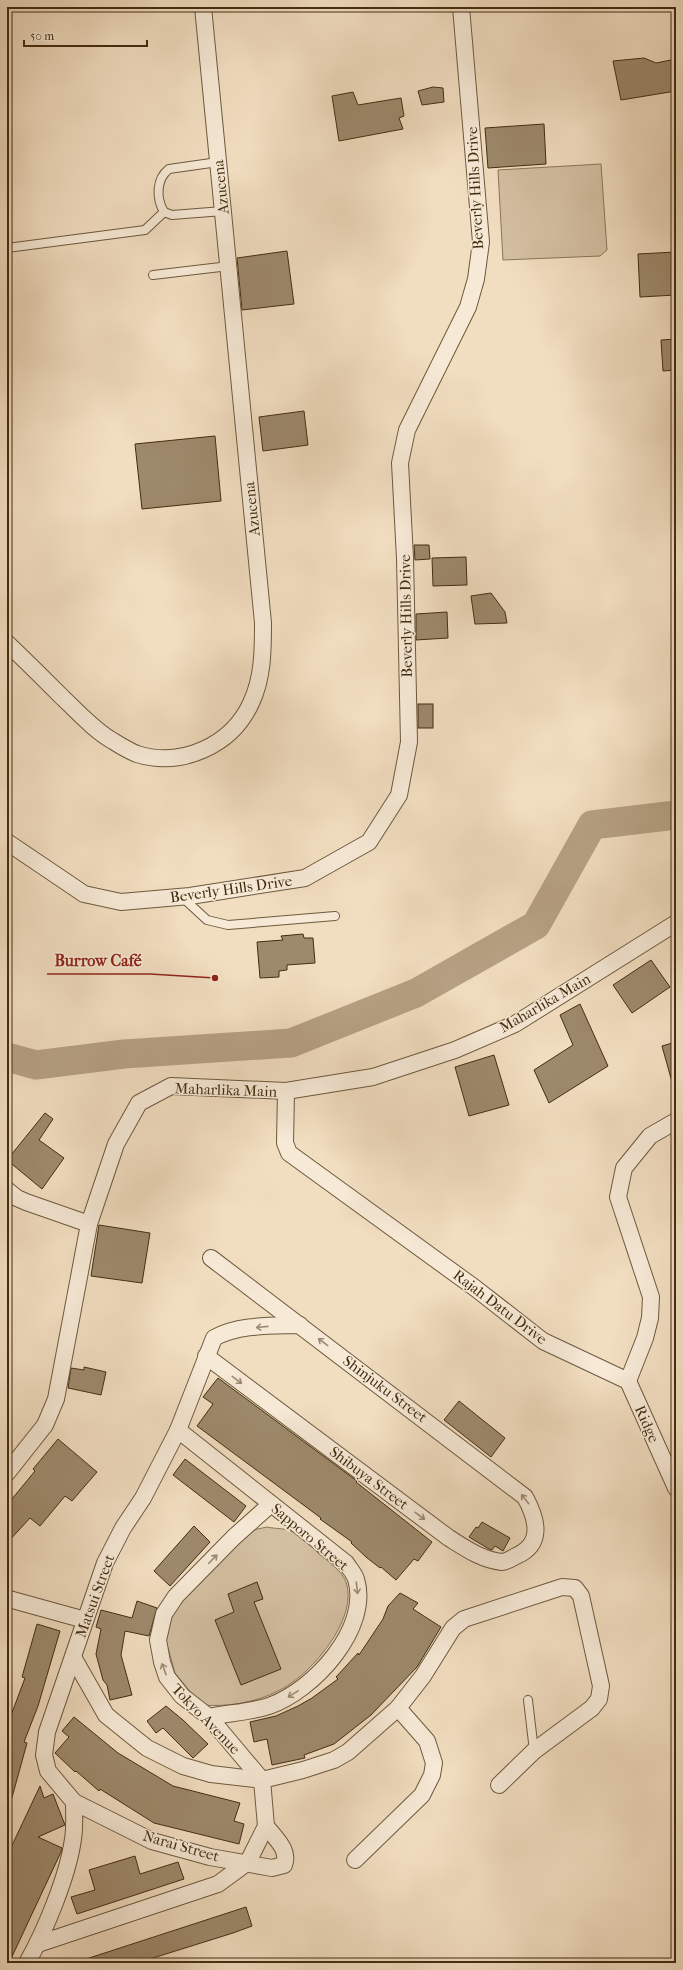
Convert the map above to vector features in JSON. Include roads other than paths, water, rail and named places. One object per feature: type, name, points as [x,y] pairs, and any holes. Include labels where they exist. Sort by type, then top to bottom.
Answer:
[{"type":"street","name":"Azucena","points":[[7,642],[89,724],[136,754],[156,758],[194,754],[229,735],[251,703],[258,682],[262,657],[264,623],[203,7]]},
{"type":"street","name":"Beverly Hills Drive","points":[[7,842],[84,894],[121,902],[181,897],[305,878],[369,842],[399,795],[409,742],[405,558],[400,463],[408,430],[468,307],[476,279],[481,242],[461,7]]},
{"type":"street","name":"Maharlika Main","points":[[7,1473],[45,1425],[56,1399],[89,1224],[116,1144],[139,1103],[171,1086],[286,1091],[374,1077],[462,1047],[515,1024],[676,923]]},
{"type":"street","name":"Rajah Datu Drive","points":[[286,1091],[285,1143],[289,1153],[475,1288],[543,1341],[628,1381]]},
{"type":"street","points":[[628,1381],[645,1338],[650,1318],[651,1297],[618,1197],[624,1168],[650,1136],[676,1121]]},
{"type":"street","points":[[7,1190],[17,1198],[26,1202],[89,1224]]},
{"type":"street","name":"Shinjuku Street","points":[[211,1258],[526,1497],[534,1514],[536,1535]]},
{"type":"street","name":"Matsui Street","points":[[74,1802],[48,1771],[44,1754],[47,1732],[105,1563],[123,1528],[143,1498],[178,1430],[214,1338],[224,1332],[267,1326],[300,1325]]},
{"type":"street","name":"Shibuya Street","points":[[206,1356],[449,1538],[477,1555],[503,1562],[527,1552],[536,1535]]},
{"type":"street","name":"Ridge","points":[[628,1381],[676,1488]]},
{"type":"street","name":"Sapporo Street","points":[[178,1430],[346,1563],[356,1577],[358,1604],[347,1635],[331,1659],[313,1680],[291,1696],[269,1706],[209,1717]]},
{"type":"street","name":"Tokyo Avenue","points":[[262,1780],[209,1717],[182,1696],[167,1677],[162,1662],[158,1640],[164,1614],[176,1596],[234,1537],[271,1504]]},
{"type":"street","points":[[73,1657],[106,1716],[147,1748],[183,1766],[210,1774],[262,1780],[303,1770],[334,1760],[348,1752],[398,1708],[423,1676],[453,1628],[464,1619],[562,1587],[575,1588],[581,1596],[601,1686],[599,1699],[592,1708],[534,1751],[499,1785]]},
{"type":"street","points":[[9,1599],[85,1620]]},
{"type":"street","points":[[355,1860],[422,1795],[432,1775],[434,1763],[427,1741],[398,1708]]},
{"type":"street","points":[[38,1944],[218,1884],[248,1862],[266,1826],[262,1780]]},
{"type":"street","points":[[27,1963],[38,1944],[69,1863],[74,1838],[74,1802]]},
{"type":"street","name":"Narai Street","points":[[74,1802],[152,1841],[210,1856],[248,1862],[272,1868],[284,1865],[286,1858],[285,1851],[266,1826]]},
{"type":"lane","points":[[218,162],[169,169],[162,174],[159,182],[160,206],[164,212],[172,215],[223,211]]},
{"type":"lane","points":[[7,248],[145,230],[164,212]]},
{"type":"lane","points":[[153,275],[229,266]]},
{"type":"lane","points":[[181,897],[207,920],[228,925],[335,916]]},
{"type":"lane","points":[[528,1700],[534,1751]]},
{"type":"waterway","points":[[7,1057],[36,1065],[124,1054],[291,1043],[416,993],[536,925],[592,825],[676,815]]},
{"type":"place","name":"Burrow Café","points":[[215,978]]}]
